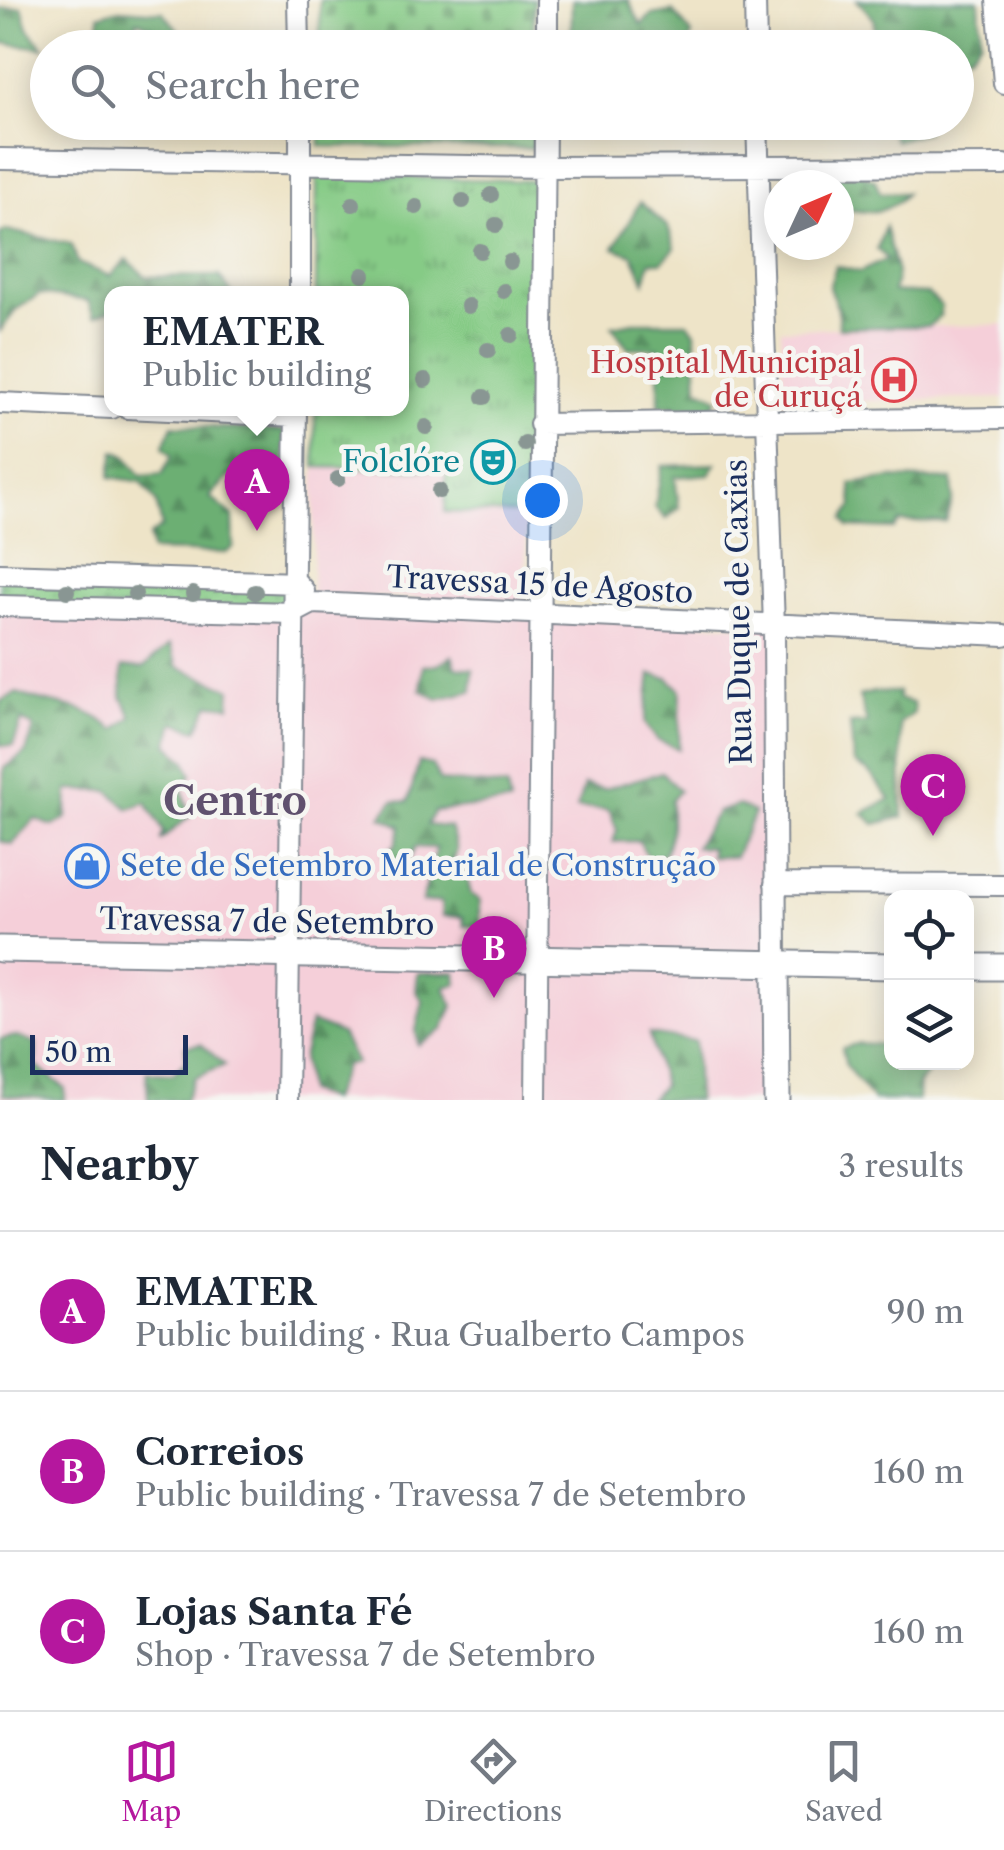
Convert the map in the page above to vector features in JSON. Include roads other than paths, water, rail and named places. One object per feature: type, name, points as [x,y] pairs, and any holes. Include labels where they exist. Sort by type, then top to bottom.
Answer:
[{"type":"street","points":[[298,0],[299,30]]},
{"type":"street","points":[[546,30],[547,0]]},
{"type":"street","points":[[755,0],[756,30]]},
{"type":"street","points":[[997,0],[1004,83]]},
{"type":"street","points":[[300,140],[300,286]]},
{"type":"street","points":[[536,1100],[546,140]]},
{"type":"street","name":"Rua Duque de Caxias","points":[[757,140],[774,628],[777,1100]]},
{"type":"street","points":[[0,159],[301,160],[545,167],[758,162],[1004,165]]},
{"type":"street","points":[[0,403],[104,408]]},
{"type":"street","points":[[287,1100],[288,954],[304,608],[297,583],[296,416]]},
{"type":"street","points":[[540,424],[1004,418]]},
{"type":"street","points":[[0,574],[297,583]]},
{"type":"street","name":"Travessa 15 de Agosto","points":[[0,606],[304,608],[1004,635]]},
{"type":"street","points":[[775,884],[1004,885]]},
{"type":"street","name":"Travessa 7 de Setembro","points":[[0,949],[884,966]]},
{"type":"street","points":[[974,967],[1004,968]]},
{"type":"place","name":"Hospital Municipal de Curuçá","points":[[894,380]]},
{"type":"place","name":"Folclóre","points":[[493,462]]},
{"type":"place","name":"EMATER","points":[[257,531]]},
{"type":"place","name":"Lojas Santa Fé","points":[[933,836]]},
{"type":"place","name":"Sete de Setembro Material de Construção","points":[[87,866]]},
{"type":"place","name":"Correios","points":[[494,998]]},
{"type":"district","name":"Centro","points":[[235,801]]}]
